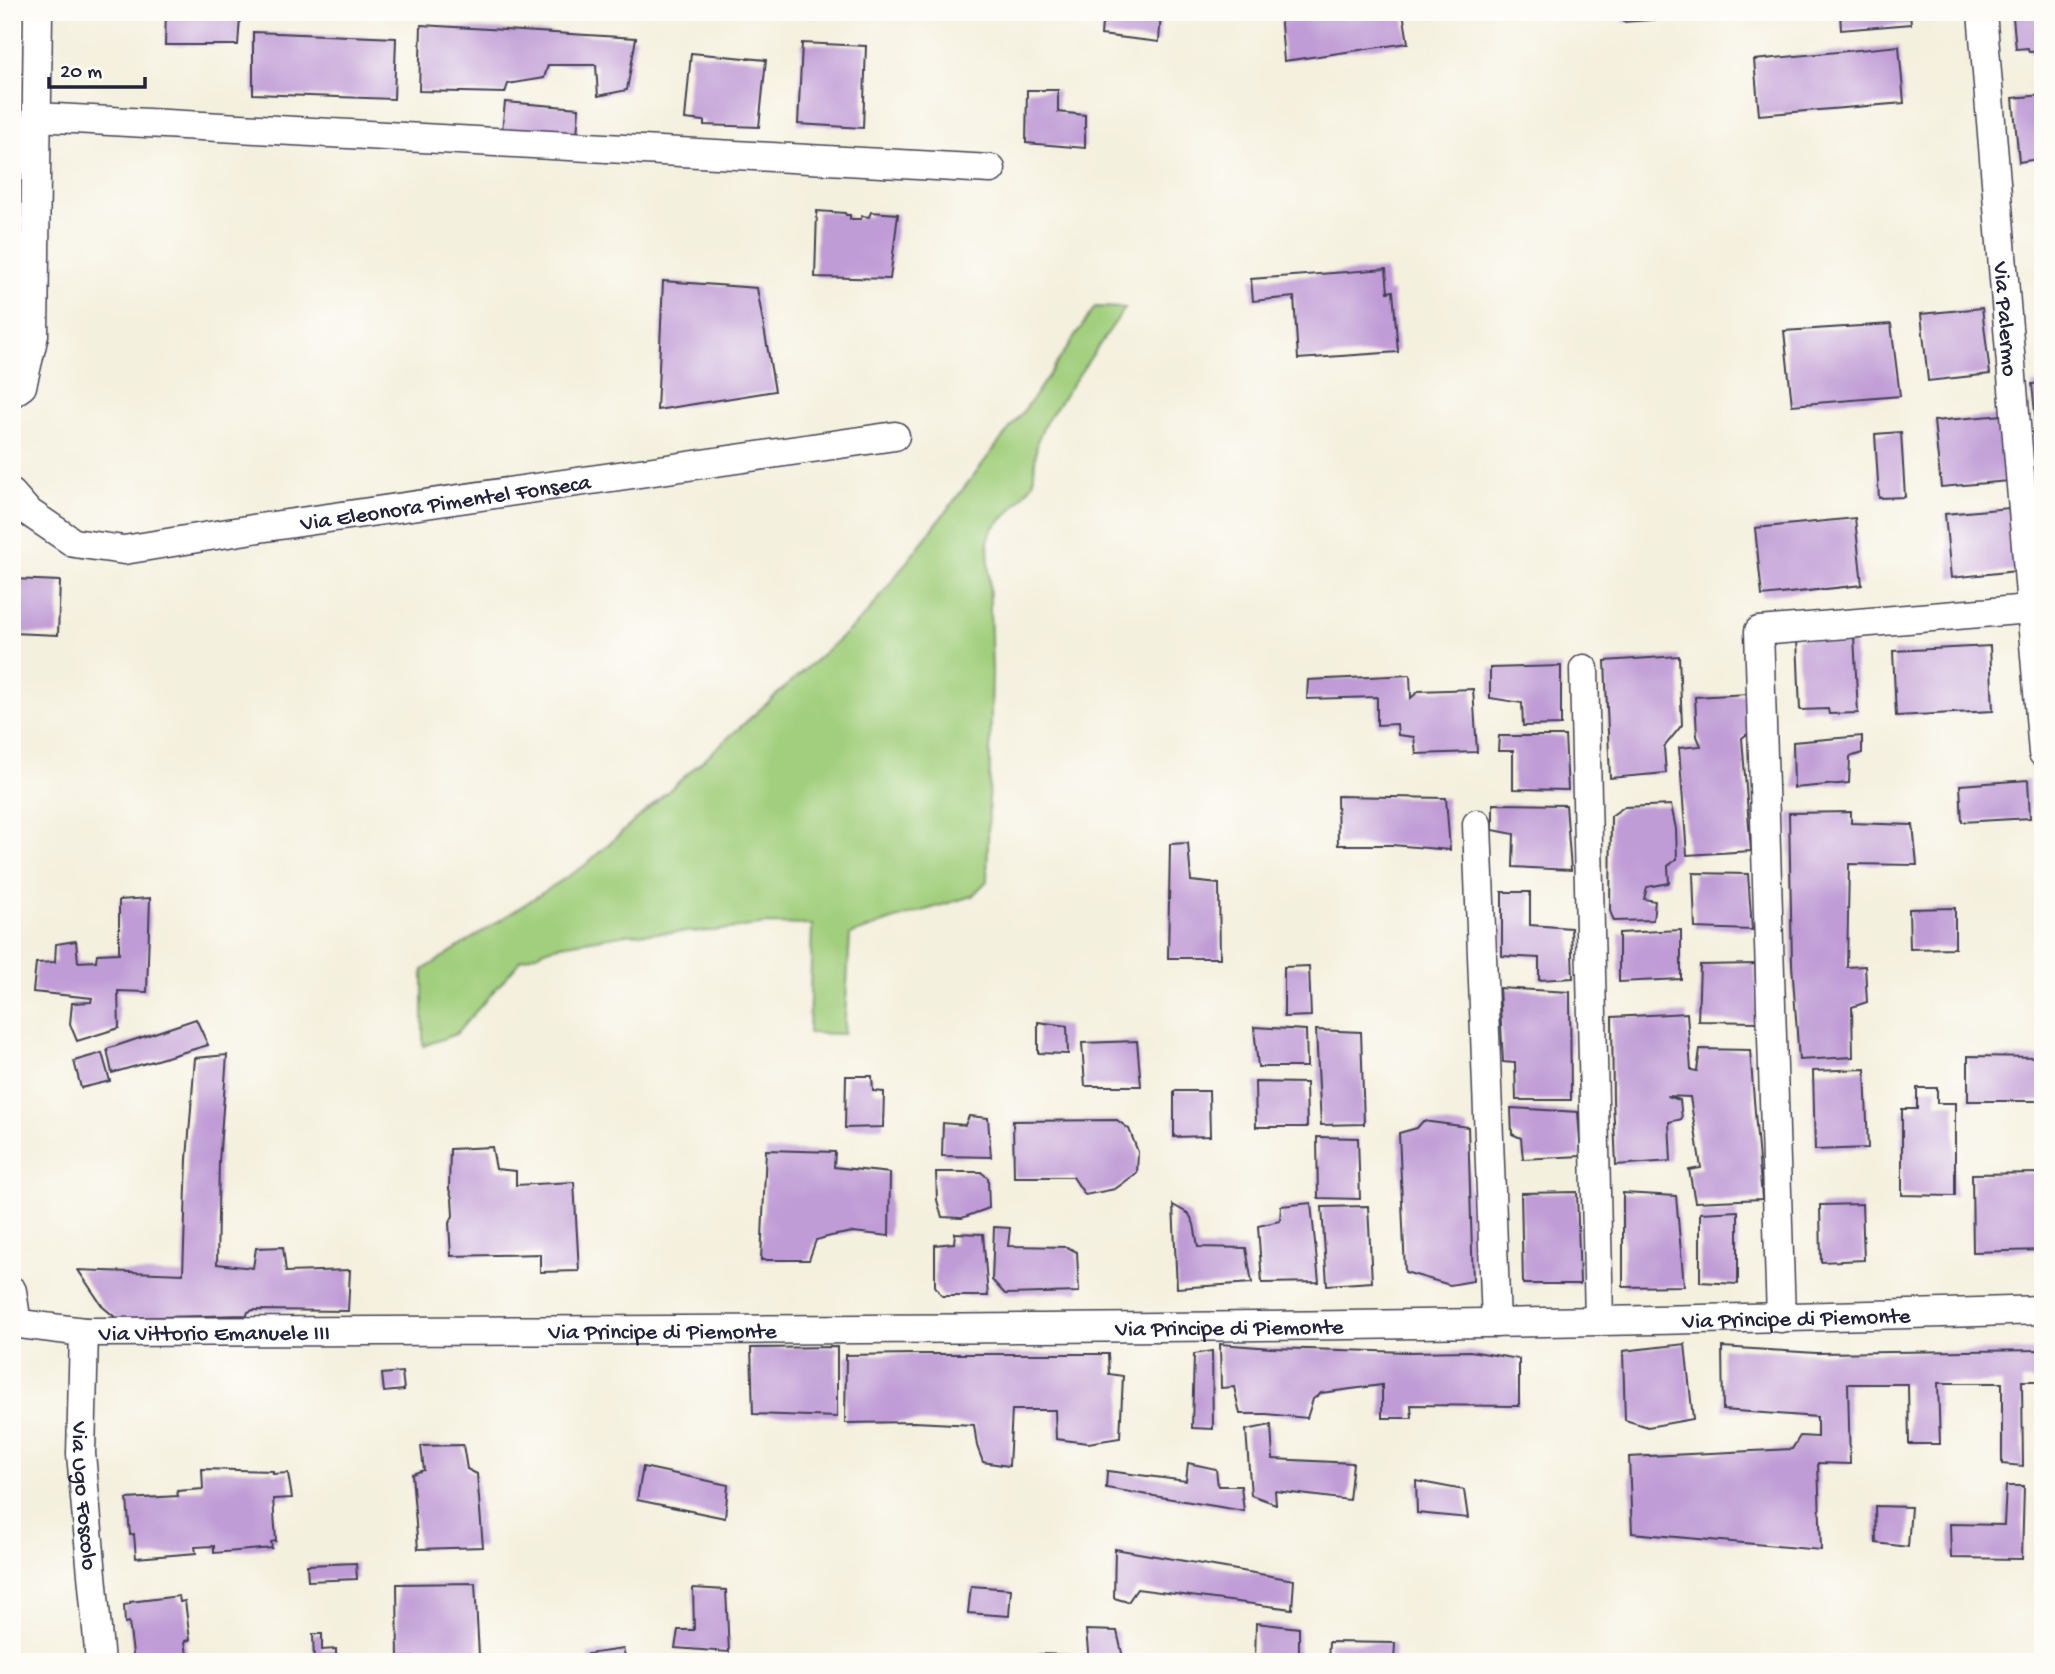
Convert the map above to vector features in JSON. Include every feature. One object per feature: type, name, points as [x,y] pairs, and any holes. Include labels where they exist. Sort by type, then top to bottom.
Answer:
[{"type":"street","points":[[12,393],[22,386],[34,335],[38,12]]},
{"type":"street","name":"Via Palermo","points":[[1982,12],[2030,436],[2030,609],[2043,753]]},
{"type":"street","points":[[37,117],[991,169]]},
{"type":"street","name":"Via Eleonora Pimentel Fonseca","points":[[12,494],[27,511],[74,543],[124,550],[895,436]]},
{"type":"street","points":[[1781,1318],[1759,631],[2030,609]]},
{"type":"street","points":[[1584,669],[1599,1321]]},
{"type":"street","points":[[1477,824],[1496,1323]]},
{"type":"street","points":[[12,1291],[15,1324]]},
{"type":"street","name":"Via Principe di Piemonte","points":[[417,1330],[1496,1323],[2043,1310]]},
{"type":"street","name":"Via Vittorio Emanuele III","points":[[15,1324],[84,1332],[417,1330]]},
{"type":"street","name":"Via Ugo Foscolo","points":[[84,1332],[81,1454],[100,1662]]},
{"type":"green space","points":[[1095,307],[1125,308],[1046,422],[1037,441],[1033,483],[1010,512],[992,529],[988,541],[992,672],[987,881],[972,896],[850,935],[844,1034],[809,1033],[812,925],[767,924],[713,931],[627,934],[555,946],[521,960],[456,1034],[423,1046],[423,970],[584,866],[865,616],[1031,401]]},
{"type":"building","points":[[166,12],[225,12],[240,18],[238,45],[165,45]]},
{"type":"building","points":[[1103,12],[1161,12],[1159,42],[1101,35]]},
{"type":"building","points":[[1280,12],[1403,12],[1408,43],[1284,61]]},
{"type":"building","points":[[1622,12],[1720,12],[1720,15],[1623,22]]},
{"type":"building","points":[[1840,12],[1910,12],[1911,24],[1841,30]]},
{"type":"building","points":[[2019,12],[2043,12],[2043,51],[2016,49],[2013,17],[2019,16]]},
{"type":"building","points":[[421,25],[636,38],[627,90],[598,96],[596,65],[548,65],[544,78],[508,84],[505,93],[419,91]]},
{"type":"building","points":[[253,32],[396,38],[394,99],[253,94]]},
{"type":"building","points":[[802,43],[866,46],[863,128],[798,124]]},
{"type":"building","points":[[1899,46],[1904,103],[1759,115],[1754,60]]},
{"type":"building","points":[[691,53],[766,60],[759,127],[704,125],[704,121],[685,119]]},
{"type":"building","points":[[1027,90],[1058,90],[1058,112],[1085,115],[1085,148],[1026,143]]},
{"type":"building","points":[[2043,95],[2043,158],[2019,162],[2013,98]]},
{"type":"building","points":[[505,102],[579,108],[577,137],[502,131]]},
{"type":"building","points":[[817,211],[845,213],[850,215],[850,219],[869,217],[871,212],[898,214],[890,279],[815,277]]},
{"type":"building","points":[[1386,269],[1388,292],[1393,291],[1398,352],[1298,359],[1294,297],[1253,301],[1251,279]]},
{"type":"building","points":[[663,281],[757,288],[775,391],[657,410]]},
{"type":"building","points":[[1982,308],[1990,374],[1928,381],[1921,314]]},
{"type":"building","points":[[1891,324],[1900,396],[1792,405],[1784,331]]},
{"type":"building","points":[[2043,383],[2043,432],[2037,432],[2032,384]]},
{"type":"building","points":[[2003,415],[2009,481],[1941,487],[1934,421]]},
{"type":"building","points":[[1901,432],[1905,497],[1879,498],[1875,434]]},
{"type":"building","points":[[2043,454],[2043,524],[2041,524],[2035,455]]},
{"type":"building","points":[[2009,508],[2016,571],[1951,578],[1945,514]]},
{"type":"building","points":[[1855,518],[1862,585],[1762,596],[1755,528]]},
{"type":"building","points":[[12,579],[60,581],[58,635],[12,633]]},
{"type":"building","points":[[1854,636],[1858,713],[1829,714],[1828,709],[1800,710],[1797,639]]},
{"type":"building","points":[[1990,646],[1993,711],[1896,716],[1893,651]]},
{"type":"building","points":[[1679,656],[1682,725],[1664,747],[1666,773],[1610,778],[1605,661]]},
{"type":"building","points":[[1561,666],[1561,725],[1523,726],[1522,703],[1490,698],[1490,668]]},
{"type":"building","points":[[1410,675],[1411,698],[1419,691],[1473,689],[1477,752],[1416,754],[1414,737],[1398,735],[1397,724],[1377,725],[1377,697],[1307,699],[1308,680]]},
{"type":"building","points":[[1748,694],[1750,732],[1742,738],[1751,851],[1687,855],[1679,748],[1701,746],[1697,736],[1695,697]]},
{"type":"building","points":[[1499,736],[1565,736],[1568,790],[1513,789],[1513,751],[1498,751]]},
{"type":"building","points":[[1862,736],[1862,753],[1850,757],[1849,783],[1794,788],[1793,742]]},
{"type":"building","points":[[2028,780],[2030,818],[1962,822],[1960,785]]},
{"type":"building","points":[[1337,796],[1446,798],[1450,850],[1392,845],[1338,845]]},
{"type":"building","points":[[1493,804],[1566,805],[1571,870],[1513,867],[1514,834],[1493,830]]},
{"type":"building","points":[[1671,805],[1676,829],[1677,859],[1668,866],[1669,883],[1647,887],[1644,899],[1655,901],[1653,920],[1614,921],[1610,911],[1611,816],[1624,807]]},
{"type":"building","points":[[1851,812],[1851,823],[1913,825],[1917,865],[1849,864],[1847,967],[1865,966],[1867,1002],[1852,1007],[1853,1057],[1799,1060],[1792,964],[1789,813]]},
{"type":"building","points":[[1188,843],[1191,881],[1219,884],[1220,958],[1168,958],[1170,844]]},
{"type":"building","points":[[1693,873],[1748,874],[1752,930],[1695,928]]},
{"type":"building","points":[[1502,892],[1530,892],[1530,925],[1571,928],[1573,978],[1539,980],[1539,958],[1502,956]]},
{"type":"building","points":[[150,898],[147,992],[118,991],[119,1028],[77,1041],[70,1024],[72,1003],[91,1002],[92,998],[33,992],[36,963],[55,962],[56,944],[76,941],[78,962],[96,961],[97,954],[119,953],[119,900]]},
{"type":"building","points":[[1955,908],[1955,948],[1910,949],[1909,909]]},
{"type":"building","points":[[1681,930],[1681,979],[1619,982],[1619,933]]},
{"type":"building","points":[[1755,964],[1758,1022],[1698,1021],[1700,965]]},
{"type":"building","points":[[1309,966],[1311,1016],[1284,1017],[1284,967]]},
{"type":"building","points":[[1499,988],[1570,992],[1571,1100],[1516,1100],[1515,1063],[1503,1062]]},
{"type":"building","points":[[1687,1013],[1691,1070],[1697,1071],[1700,1049],[1750,1050],[1762,1199],[1695,1202],[1689,1170],[1701,1168],[1690,1097],[1667,1096],[1680,1100],[1682,1119],[1669,1122],[1671,1161],[1616,1165],[1612,1017]]},
{"type":"building","points":[[196,1019],[208,1045],[112,1073],[107,1049]]},
{"type":"building","points":[[1038,1022],[1067,1026],[1068,1054],[1038,1053]]},
{"type":"building","points":[[1254,1027],[1306,1030],[1307,1067],[1258,1067]]},
{"type":"building","points":[[1316,1030],[1361,1032],[1364,1124],[1321,1125]]},
{"type":"building","points":[[1137,1041],[1141,1086],[1085,1086],[1082,1043]]},
{"type":"building","points":[[102,1053],[110,1081],[81,1088],[74,1061]]},
{"type":"building","points":[[227,1055],[219,1162],[217,1264],[253,1268],[256,1248],[283,1247],[286,1272],[350,1270],[348,1311],[253,1310],[247,1315],[116,1318],[103,1307],[78,1270],[183,1274],[187,1159],[195,1058]]},
{"type":"building","points":[[1968,1056],[2043,1057],[2043,1101],[1968,1101]]},
{"type":"building","points":[[1865,1069],[1868,1148],[1815,1150],[1813,1071]]},
{"type":"building","points":[[846,1076],[872,1076],[873,1091],[884,1092],[883,1127],[845,1128]]},
{"type":"building","points":[[1255,1082],[1306,1083],[1307,1127],[1256,1127]]},
{"type":"building","points":[[1917,1088],[1937,1088],[1937,1103],[1955,1103],[1955,1196],[1902,1195],[1902,1109],[1917,1109]]},
{"type":"building","points":[[1174,1091],[1209,1091],[1210,1136],[1174,1137]]},
{"type":"building","points":[[1511,1108],[1578,1112],[1581,1156],[1523,1159],[1521,1138],[1512,1134]]},
{"type":"building","points":[[969,1116],[988,1118],[991,1157],[942,1156],[943,1123],[965,1125]]},
{"type":"building","points":[[1117,1120],[1129,1129],[1138,1152],[1137,1173],[1115,1189],[1085,1195],[1073,1177],[1014,1177],[1013,1121]]},
{"type":"building","points":[[1423,1121],[1468,1127],[1473,1281],[1450,1285],[1405,1272],[1399,1133],[1417,1128]]},
{"type":"building","points":[[1317,1137],[1358,1138],[1360,1199],[1318,1198]]},
{"type":"building","points":[[492,1147],[496,1169],[516,1171],[516,1185],[574,1182],[579,1271],[540,1272],[540,1254],[451,1256],[449,1223],[453,1216],[449,1189],[450,1149]]},
{"type":"building","points":[[766,1150],[835,1152],[834,1167],[890,1173],[889,1236],[853,1232],[831,1236],[816,1240],[809,1260],[761,1260]]},
{"type":"building","points":[[936,1172],[981,1172],[988,1178],[989,1208],[962,1218],[942,1217],[937,1200]]},
{"type":"building","points":[[2043,1173],[2043,1250],[1973,1252],[1972,1174]]},
{"type":"building","points":[[1577,1192],[1580,1284],[1523,1284],[1521,1193]]},
{"type":"building","points":[[1623,1193],[1676,1196],[1684,1286],[1623,1287]]},
{"type":"building","points":[[1311,1203],[1319,1282],[1262,1283],[1258,1226],[1280,1221],[1281,1206]]},
{"type":"building","points":[[1862,1204],[1864,1260],[1821,1262],[1820,1205]]},
{"type":"building","points":[[1173,1205],[1189,1214],[1194,1224],[1198,1247],[1246,1248],[1252,1283],[1177,1288]]},
{"type":"building","points":[[1368,1206],[1372,1282],[1327,1285],[1322,1207]]},
{"type":"building","points":[[1738,1211],[1738,1284],[1700,1282],[1700,1213]]},
{"type":"building","points":[[994,1227],[1010,1228],[1008,1246],[1067,1247],[1077,1252],[1079,1292],[1005,1294],[992,1280]]},
{"type":"building","points":[[955,1233],[983,1234],[988,1296],[942,1296],[935,1286],[935,1245],[954,1243]]},
{"type":"building","points":[[1220,1344],[1410,1352],[1470,1351],[1519,1359],[1519,1406],[1411,1405],[1412,1418],[1382,1418],[1382,1385],[1321,1393],[1313,1399],[1307,1418],[1240,1414],[1234,1387],[1221,1388]]},
{"type":"building","points":[[1685,1344],[1693,1419],[1648,1427],[1625,1420],[1623,1351]]},
{"type":"building","points":[[837,1347],[837,1417],[753,1414],[751,1348]]},
{"type":"building","points":[[1722,1347],[1816,1353],[2043,1350],[2043,1381],[2022,1381],[2023,1466],[2002,1464],[2002,1383],[1938,1383],[1940,1444],[1909,1444],[1908,1384],[1848,1384],[1850,1464],[1818,1463],[1821,1550],[1632,1533],[1629,1457],[1792,1449],[1800,1436],[1817,1437],[1817,1417],[1723,1410]]},
{"type":"building","points":[[1212,1351],[1213,1429],[1192,1428],[1194,1354]]},
{"type":"building","points":[[1108,1354],[1109,1374],[1123,1376],[1120,1438],[1088,1443],[1056,1439],[1055,1410],[1012,1410],[1009,1466],[983,1462],[974,1425],[845,1423],[846,1355]]},
{"type":"building","points":[[402,1372],[404,1390],[384,1392],[382,1374]]},
{"type":"building","points":[[1271,1425],[1273,1459],[1353,1463],[1349,1500],[1275,1491],[1276,1504],[1251,1495],[1246,1430]]},
{"type":"building","points":[[463,1445],[467,1469],[477,1474],[483,1547],[418,1549],[412,1474],[424,1470],[421,1446]]},
{"type":"building","points":[[1188,1463],[1216,1469],[1218,1486],[1241,1486],[1244,1511],[1106,1488],[1107,1471],[1186,1481]]},
{"type":"building","points":[[643,1467],[728,1485],[725,1518],[637,1500]]},
{"type":"building","points":[[202,1469],[288,1473],[292,1498],[273,1499],[276,1541],[271,1542],[272,1548],[214,1553],[214,1546],[195,1547],[196,1553],[136,1558],[134,1534],[130,1535],[127,1499],[178,1496],[177,1491],[203,1489]]},
{"type":"building","points":[[1416,1481],[1464,1490],[1468,1518],[1417,1513]]},
{"type":"building","points":[[2006,1486],[2024,1486],[2022,1559],[1951,1558],[1950,1524],[2004,1525]]},
{"type":"building","points":[[1875,1506],[1911,1507],[1908,1547],[1876,1543]]},
{"type":"building","points":[[1115,1549],[1294,1580],[1292,1609],[1137,1589],[1128,1602],[1114,1598]]},
{"type":"building","points":[[356,1563],[357,1579],[308,1581],[307,1565]]},
{"type":"building","points":[[475,1583],[479,1655],[398,1658],[397,1584]]},
{"type":"building","points":[[971,1586],[1011,1589],[1009,1616],[968,1613]]},
{"type":"building","points":[[693,1588],[726,1590],[729,1652],[675,1648],[678,1630],[694,1630]]},
{"type":"building","points":[[179,1596],[180,1602],[185,1601],[190,1640],[185,1641],[188,1662],[134,1662],[129,1622],[125,1623],[124,1605]]},
{"type":"building","points":[[1256,1623],[1299,1628],[1299,1662],[1255,1662]]},
{"type":"building","points":[[1086,1630],[1117,1631],[1124,1662],[1089,1662]]},
{"type":"building","points":[[313,1634],[322,1634],[322,1650],[336,1649],[336,1662],[314,1662]]},
{"type":"building","points":[[1329,1642],[1395,1643],[1394,1662],[1328,1662]]},
{"type":"building","points":[[623,1649],[627,1662],[590,1662],[587,1654]]},
{"type":"building","points":[[1039,1654],[1074,1655],[1074,1662],[1038,1662]]}]
